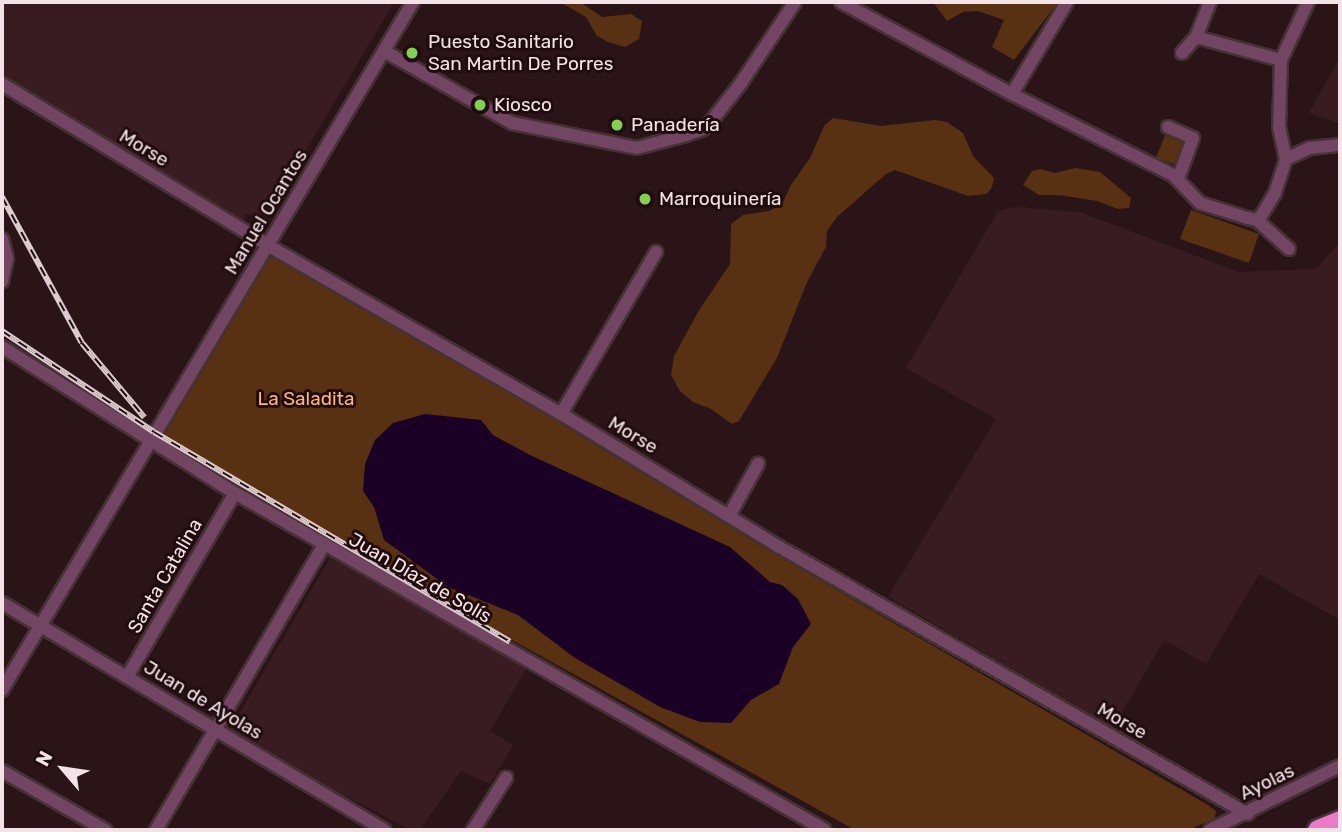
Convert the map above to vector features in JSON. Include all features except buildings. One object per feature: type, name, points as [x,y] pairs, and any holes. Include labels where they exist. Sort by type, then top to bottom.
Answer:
[{"type":"highway","points":[[1318,830],[1340,821]]},
{"type":"street","name":"Manuel Ocantos","points":[[2,690],[149,439],[269,246],[412,2]]},
{"type":"street","points":[[384,51],[512,123],[587,136],[626,147],[648,146],[703,130],[741,83],[795,2]]},
{"type":"street","points":[[841,2],[1178,179],[1200,203],[1257,220],[1289,249]]},
{"type":"street","points":[[1012,94],[1067,2]]},
{"type":"street","points":[[1182,53],[1196,37],[1210,2]]},
{"type":"street","points":[[1257,220],[1275,193],[1286,159],[1279,127],[1281,60],[1308,2]]},
{"type":"street","points":[[1196,37],[1281,60]]},
{"type":"street","name":"Morse","points":[[2,84],[269,246],[561,414],[729,516],[1248,814]]},
{"type":"street","points":[[1168,127],[1193,138],[1178,179]]},
{"type":"street","points":[[1286,159],[1310,148],[1340,145]]},
{"type":"street","points":[[2,239],[7,258],[2,281]]},
{"type":"street","points":[[561,414],[656,252]]},
{"type":"street","name":"Juan Díaz de Solís","points":[[2,347],[235,493],[825,830]]},
{"type":"street","points":[[729,516],[758,464]]},
{"type":"street","name":"Santa Catalina","points":[[127,677],[235,493]]},
{"type":"street","points":[[156,830],[324,545]]},
{"type":"street","name":"Juan de Ayolas","points":[[2,603],[385,830]]},
{"type":"street","name":"Ayolas","points":[[1210,830],[1248,814],[1340,766]]},
{"type":"street","points":[[2,771],[105,830]]},
{"type":"street","points":[[473,830],[506,778]]},
{"type":"shaded area","points":[[2,2],[394,2],[264,221],[247,213],[243,220],[2,76]]},
{"type":"shaded area","points":[[1340,57],[1340,124],[1309,113]]},
{"type":"shaded area","points":[[1015,207],[1080,212],[1239,272],[1316,269],[1340,242],[1340,620],[1259,574],[1206,664],[1164,640],[1113,728],[888,597],[996,419],[906,368],[998,211]]},
{"type":"shaded area","points":[[425,414],[481,420],[493,435],[530,455],[730,547],[770,582],[782,585],[798,599],[811,624],[793,647],[779,684],[751,700],[731,723],[700,722],[660,707],[575,658],[518,615],[448,587],[384,540],[374,507],[363,491],[365,464],[375,440],[393,423]]},
{"type":"shaded area","points":[[330,558],[527,668],[490,731],[513,745],[490,784],[461,771],[420,830],[411,830],[227,735]]},
{"type":"green space","points":[[560,2],[580,2],[602,17],[631,14],[642,21],[639,39],[625,47],[608,42],[597,36],[586,17]]},
{"type":"green space","points":[[933,2],[1058,2],[1014,60],[992,47],[1004,20],[978,11],[963,12],[947,21]]},
{"type":"green space","points":[[833,118],[881,126],[935,120],[947,122],[963,133],[973,156],[994,178],[992,187],[987,194],[968,196],[895,170],[886,174],[837,217],[827,231],[826,247],[807,282],[777,358],[739,421],[732,424],[711,409],[693,402],[680,391],[671,375],[674,356],[698,312],[730,264],[731,224],[743,215],[769,211],[782,204],[791,185],[810,158],[824,126]]},
{"type":"green space","points":[[1165,135],[1184,142],[1176,165],[1156,158]]},
{"type":"green space","points":[[1075,168],[1100,172],[1131,198],[1129,208],[1118,209],[1097,201],[1059,195],[1039,195],[1023,185],[1032,171],[1040,169],[1055,173]]},
{"type":"green space","points":[[1191,210],[1259,234],[1249,263],[1180,239]]},
{"type":"green space","name":"La Saladita","points":[[269,246],[773,553],[1208,805],[1216,811],[1215,818],[1189,830],[855,830],[149,439]]},
{"type":"railway","points":[[2,197],[82,343],[144,417]]},
{"type":"railway","points":[[2,331],[154,432],[510,642]]},
{"type":"place","name":"Puesto Sanitario San Martin De Porres","points":[[412,53]]},
{"type":"place","name":"Kiosco","points":[[480,105]]},
{"type":"place","name":"Panadería","points":[[617,125]]},
{"type":"place","name":"Marroquinería","points":[[645,199]]}]
